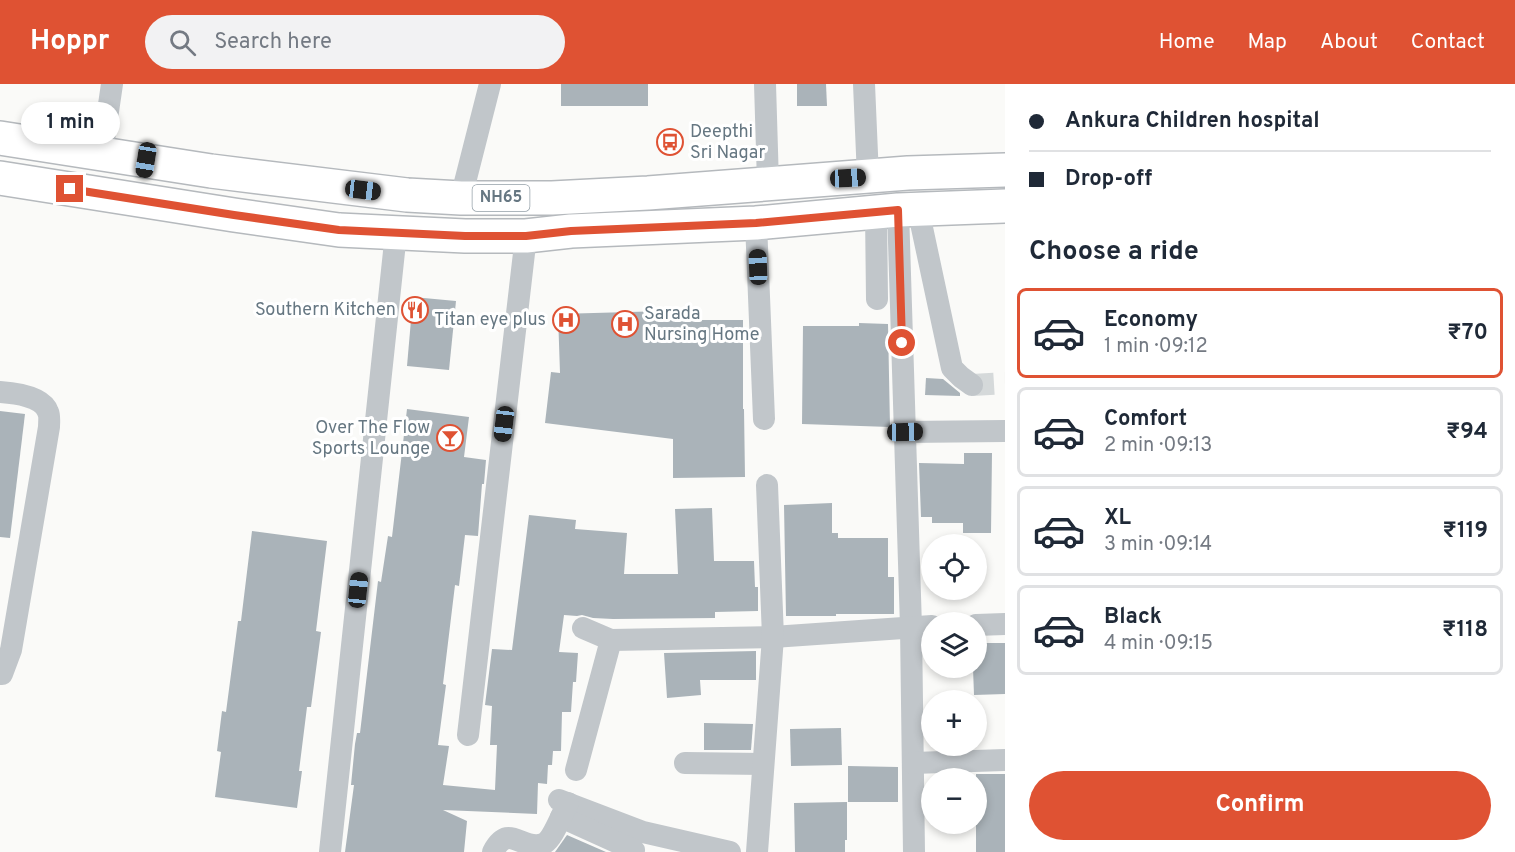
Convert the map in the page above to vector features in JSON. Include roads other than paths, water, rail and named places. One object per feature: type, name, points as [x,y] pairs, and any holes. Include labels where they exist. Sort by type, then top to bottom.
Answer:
[{"type":"highway","name":"NH65","points":[[0,138],[184,166],[407,195],[462,198],[552,198],[908,173],[1005,170]]},
{"type":"highway","points":[[139,200],[146,160]]},
{"type":"highway","points":[[177,206],[184,166]]},
{"type":"highway","name":"NH65","points":[[0,178],[339,230],[465,236],[526,236],[571,231],[756,223],[897,211],[1005,206]]},
{"type":"street","points":[[102,153],[112,84]]},
{"type":"street","points":[[462,198],[490,84]]},
{"type":"street","points":[[765,84],[768,183]]},
{"type":"street","points":[[864,84],[868,177]]},
{"type":"street","points":[[877,298],[897,211]]},
{"type":"street","points":[[897,211],[952,368],[972,385]]},
{"type":"street","points":[[897,211],[905,432],[921,627],[912,763],[914,852]]},
{"type":"street","points":[[756,223],[764,419]]},
{"type":"street","points":[[330,852],[396,233]]},
{"type":"street","points":[[468,735],[526,236]]},
{"type":"street","points":[[0,392],[21,394],[42,403],[48,412],[49,427],[11,651],[2,674],[0,674]]},
{"type":"street","points":[[905,432],[1005,431]]},
{"type":"street","points":[[757,852],[773,637],[767,485]]},
{"type":"street","points":[[987,625],[1005,624]]},
{"type":"street","points":[[583,628],[610,640],[773,637],[921,627]]},
{"type":"street","points":[[576,770],[610,640]]},
{"type":"street","points":[[912,763],[1005,760]]},
{"type":"street","points":[[685,763],[763,764]]},
{"type":"street","points":[[493,852],[498,842],[506,838],[513,838],[529,845],[543,844],[549,838],[562,807],[637,844],[730,852]]},
{"type":"tunnel","points":[[972,385],[1005,383]]},
{"type":"place","name":"Deepthi Sri Nagar","points":[[670,142]]},
{"type":"place","name":"Southern Kitchen","points":[[415,310]]},
{"type":"place","name":"Titan eye plus","points":[[566,320]]},
{"type":"place","name":"Sarada Nursing Home","points":[[625,324]]},
{"type":"place","name":"Over The Flow Sports Lounge","points":[[450,438]]}]
